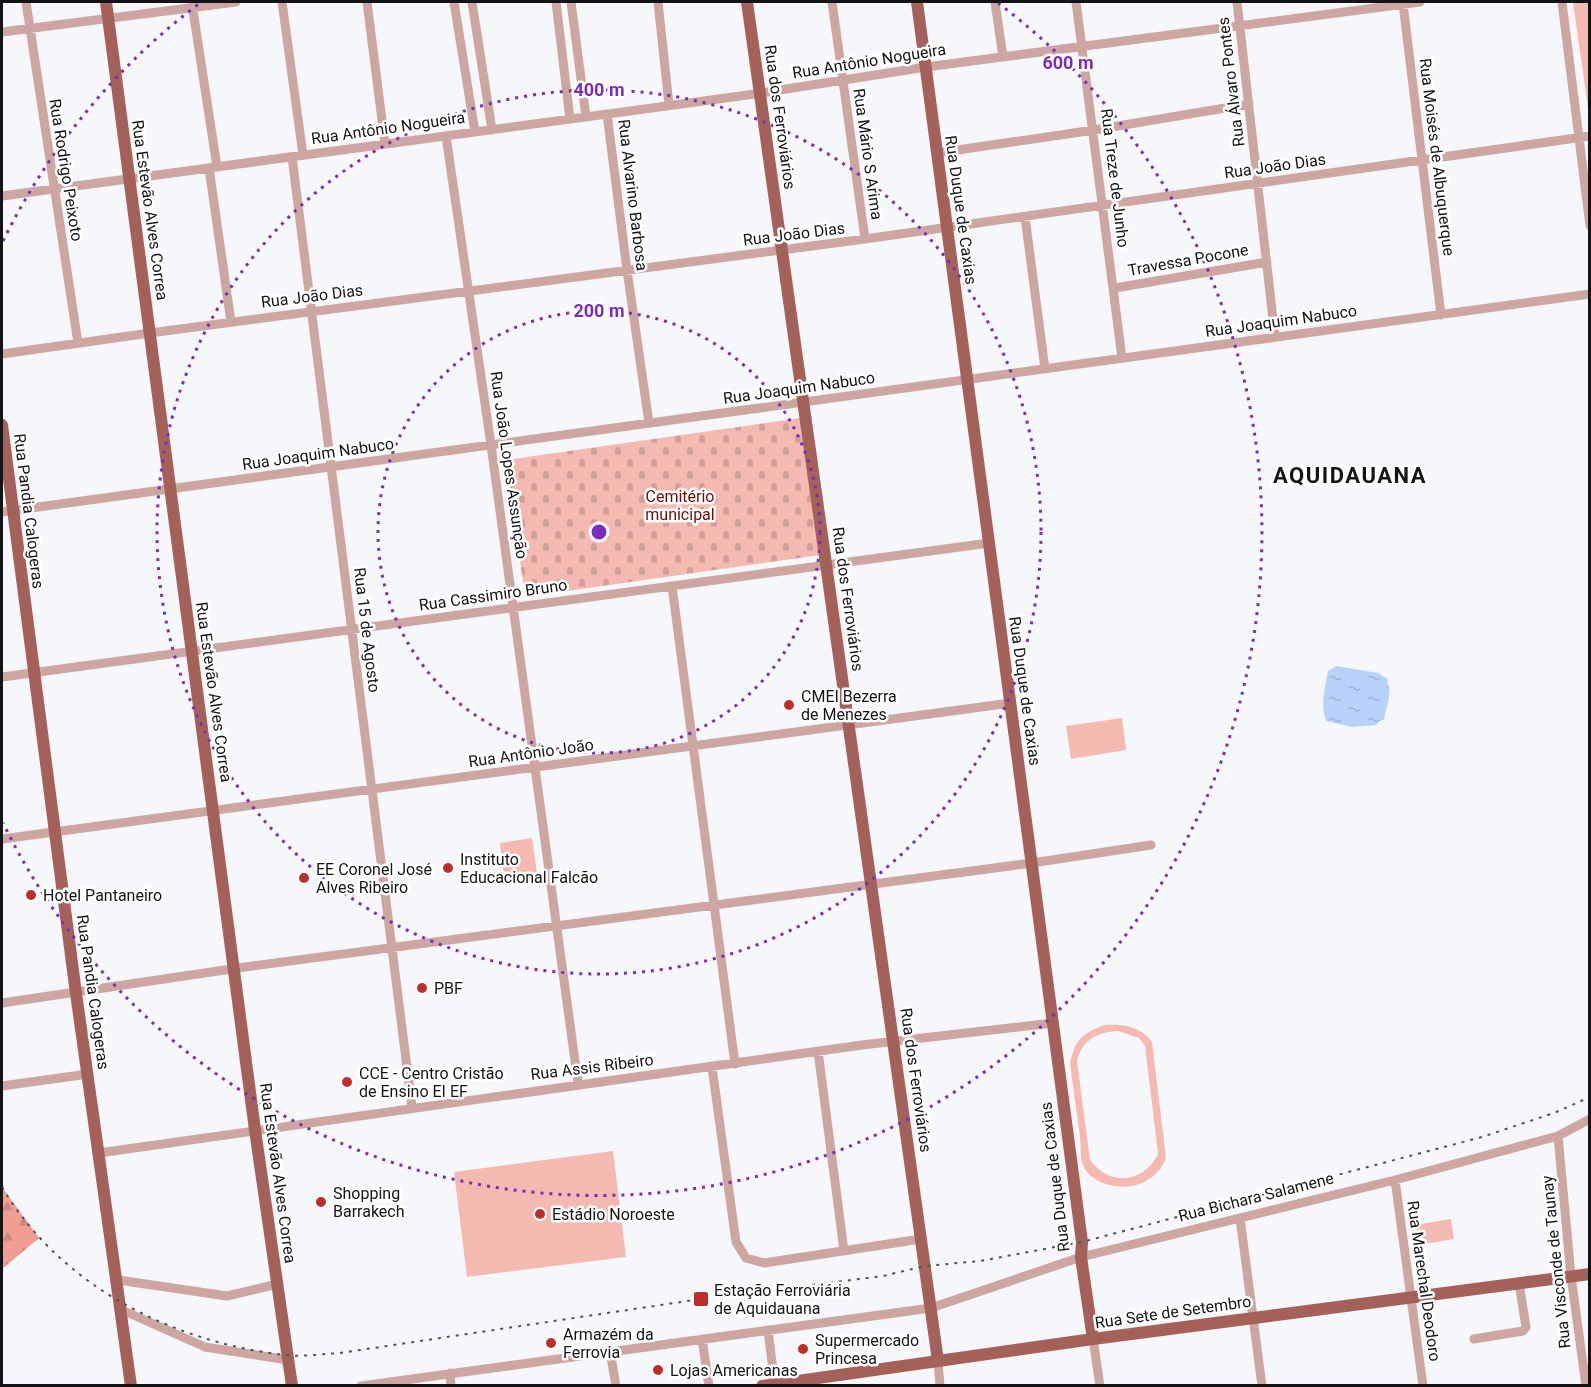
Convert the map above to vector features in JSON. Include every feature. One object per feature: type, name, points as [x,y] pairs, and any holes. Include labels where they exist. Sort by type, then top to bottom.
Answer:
[{"type":"main road","name":"Rua Estevão Alves Correa","points":[[106,2],[255,1130],[292,1386]]},
{"type":"main road","name":"Rua dos Ferroviários","points":[[747,2],[931,1308]]},
{"type":"main road","name":"Rua Duque de Caxias","points":[[917,2],[1093,1339]]},
{"type":"main road","name":"Rua Pandia Calogeras","points":[[2,425],[7,512],[34,673],[131,1386]]},
{"type":"main road","name":"Rua Sete de Setembro","points":[[770,1385],[1253,1317],[1590,1274]]},
{"type":"main road","points":[[931,1308],[938,1361]]},
{"type":"street","name":"Rua Rodrigo Peixoto","points":[[26,2],[78,343]]},
{"type":"street","points":[[2,32],[192,4],[236,2]]},
{"type":"street","points":[[282,2],[303,155]]},
{"type":"street","points":[[367,2],[385,144]]},
{"type":"street","points":[[454,2],[475,132]]},
{"type":"street","points":[[472,2],[492,129]]},
{"type":"street","points":[[556,2],[570,119]]},
{"type":"street","points":[[571,2],[586,117]]},
{"type":"street","points":[[658,2],[669,105]]},
{"type":"street","name":"Rua Mário S Arima","points":[[832,2],[865,239]]},
{"type":"street","points":[[995,2],[1003,57]]},
{"type":"street","name":"Rua Treze de Junho","points":[[1076,2],[1115,288],[1122,358]]},
{"type":"street","name":"Rua Álvaro Pontes","points":[[1237,2],[1275,337]]},
{"type":"street","name":"Rua Antônio Nogueira","points":[[2,196],[760,93],[926,67],[1420,2]]},
{"type":"street","points":[[1562,2],[1590,226]]},
{"type":"street","points":[[192,4],[231,322]]},
{"type":"street","name":"Rua Moisés de Albuquerque","points":[[1403,4],[1424,160],[1441,315]]},
{"type":"street","points":[[937,153],[1249,104]]},
{"type":"street","name":"Rua Alvarino Barbosa","points":[[607,114],[649,423]]},
{"type":"street","name":"Rua João Lopes Assunção","points":[[446,136],[470,291],[578,1083]]},
{"type":"street","name":"Rua João Dias","points":[[2,354],[947,228],[1590,136]]},
{"type":"street","name":"Rua 15 de Agosto","points":[[292,157],[412,1107]]},
{"type":"street","points":[[1025,217],[1045,369]]},
{"type":"street","name":"Travessa Pocone","points":[[1115,288],[1267,261]]},
{"type":"street","name":"Rua Joaquim Nabuco","points":[[7,512],[1590,294]]},
{"type":"street","name":"Rua Cassimiro Bruno","points":[[2,677],[988,543]]},
{"type":"street","points":[[672,586],[735,1064]]},
{"type":"street","name":"Rua Antônio João","points":[[2,839],[1011,703]]},
{"type":"street","points":[[2,1003],[234,969],[1032,863],[1151,845]]},
{"type":"street","name":"Rua Assis Ribeiro","points":[[99,1153],[578,1083],[735,1064],[894,1041],[1053,1023]]},
{"type":"street","points":[[818,1051],[844,1251]]},
{"type":"street","points":[[712,1067],[736,1242],[746,1258],[764,1263],[921,1239]]},
{"type":"street","points":[[2,1086],[88,1074]]},
{"type":"street","name":"Rua Bichara Salamene","points":[[361,1386],[931,1308],[1081,1257],[1395,1180],[1557,1136],[1590,1119]]},
{"type":"street","name":"Rua Visconde de Taunay","points":[[1557,1136],[1571,1276],[1586,1386]]},
{"type":"street","name":"Rua Marechal Deodoro","points":[[1395,1180],[1423,1386]]},
{"type":"street","points":[[1240,1218],[1262,1386]]},
{"type":"street","points":[[118,1280],[227,1296],[277,1284]]},
{"type":"street","points":[[1474,1339],[1523,1331],[1526,1327],[1520,1283]]},
{"type":"street","points":[[122,1310],[205,1347],[288,1360]]},
{"type":"street","points":[[768,1330],[770,1385]]},
{"type":"street","points":[[702,1339],[709,1386]]},
{"type":"street","name":"Rua Duque de Caxias","points":[[1093,1339],[1100,1386]]},
{"type":"street","points":[[610,1351],[616,1386]]},
{"type":"street","points":[[938,1361],[940,1386]]},
{"type":"street","points":[[450,1373],[451,1386]]},
{"type":"green space","points":[[1573,2],[1589,2],[1589,115]]},
{"type":"green space","name":"Cemitério municipal","points":[[801,418],[820,555],[525,597],[506,460]]},
{"type":"green space","points":[[1122,718],[1126,750],[1071,759],[1066,726]]},
{"type":"green space","points":[[532,838],[537,874],[513,877],[503,870],[500,843]]},
{"type":"green space","points":[[1105,1025],[1131,1027],[1142,1032],[1152,1042],[1166,1158],[1154,1175],[1136,1185],[1122,1187],[1106,1184],[1092,1177],[1082,1162],[1070,1063],[1077,1043],[1085,1034]],"holes":[[[1118,1031],[1139,1038],[1145,1046],[1158,1154],[1152,1164],[1136,1176],[1117,1178],[1107,1175],[1090,1160],[1077,1061],[1083,1048],[1097,1035]]]},
{"type":"green space","name":"Estádio Noroeste","points":[[613,1151],[626,1257],[467,1277],[454,1172]]},
{"type":"green space","points":[[2,1187],[39,1238],[2,1269]]},
{"type":"green space","points":[[1451,1219],[1454,1239],[1418,1245],[1415,1225]]},
{"type":"water","points":[[1336,666],[1378,673],[1388,679],[1389,695],[1384,720],[1379,721],[1376,725],[1352,727],[1326,721],[1323,708],[1324,690],[1328,671]]},
{"type":"railway","points":[[2,1187],[27,1222],[55,1254],[88,1281],[124,1304],[202,1337],[243,1348],[299,1356],[340,1353],[701,1299],[883,1276],[925,1266],[980,1261],[1082,1242],[1482,1137],[1554,1113],[1590,1097]]},
{"type":"place","name":"CMEI Bezerra de Menezes","points":[[789,705]]},
{"type":"place","name":"Instituto Educacional Falcão","points":[[448,868]]},
{"type":"place","name":"EE Coronel José Alves Ribeiro","points":[[304,878]]},
{"type":"place","name":"Hotel Pantaneiro","points":[[31,895]]},
{"type":"place","name":"PBF","points":[[422,988]]},
{"type":"place","name":"CCE - Centro Cristão de Ensino EI EF","points":[[347,1082]]},
{"type":"place","name":"Shopping Barrakech","points":[[321,1202]]},
{"type":"place","name":"Estádio Noroeste","points":[[540,1214]]},
{"type":"place","name":"Estação Ferroviária de Aquidauana","points":[[701,1299]]},
{"type":"place","name":"Armazém da Ferrovia","points":[[551,1343]]},
{"type":"place","name":"Supermercado Princesa","points":[[803,1349]]},
{"type":"place","name":"Lojas Americanas","points":[[658,1370]]},
{"type":"district","name":"AQUIDAUANA","points":[[1350,475]]}]
